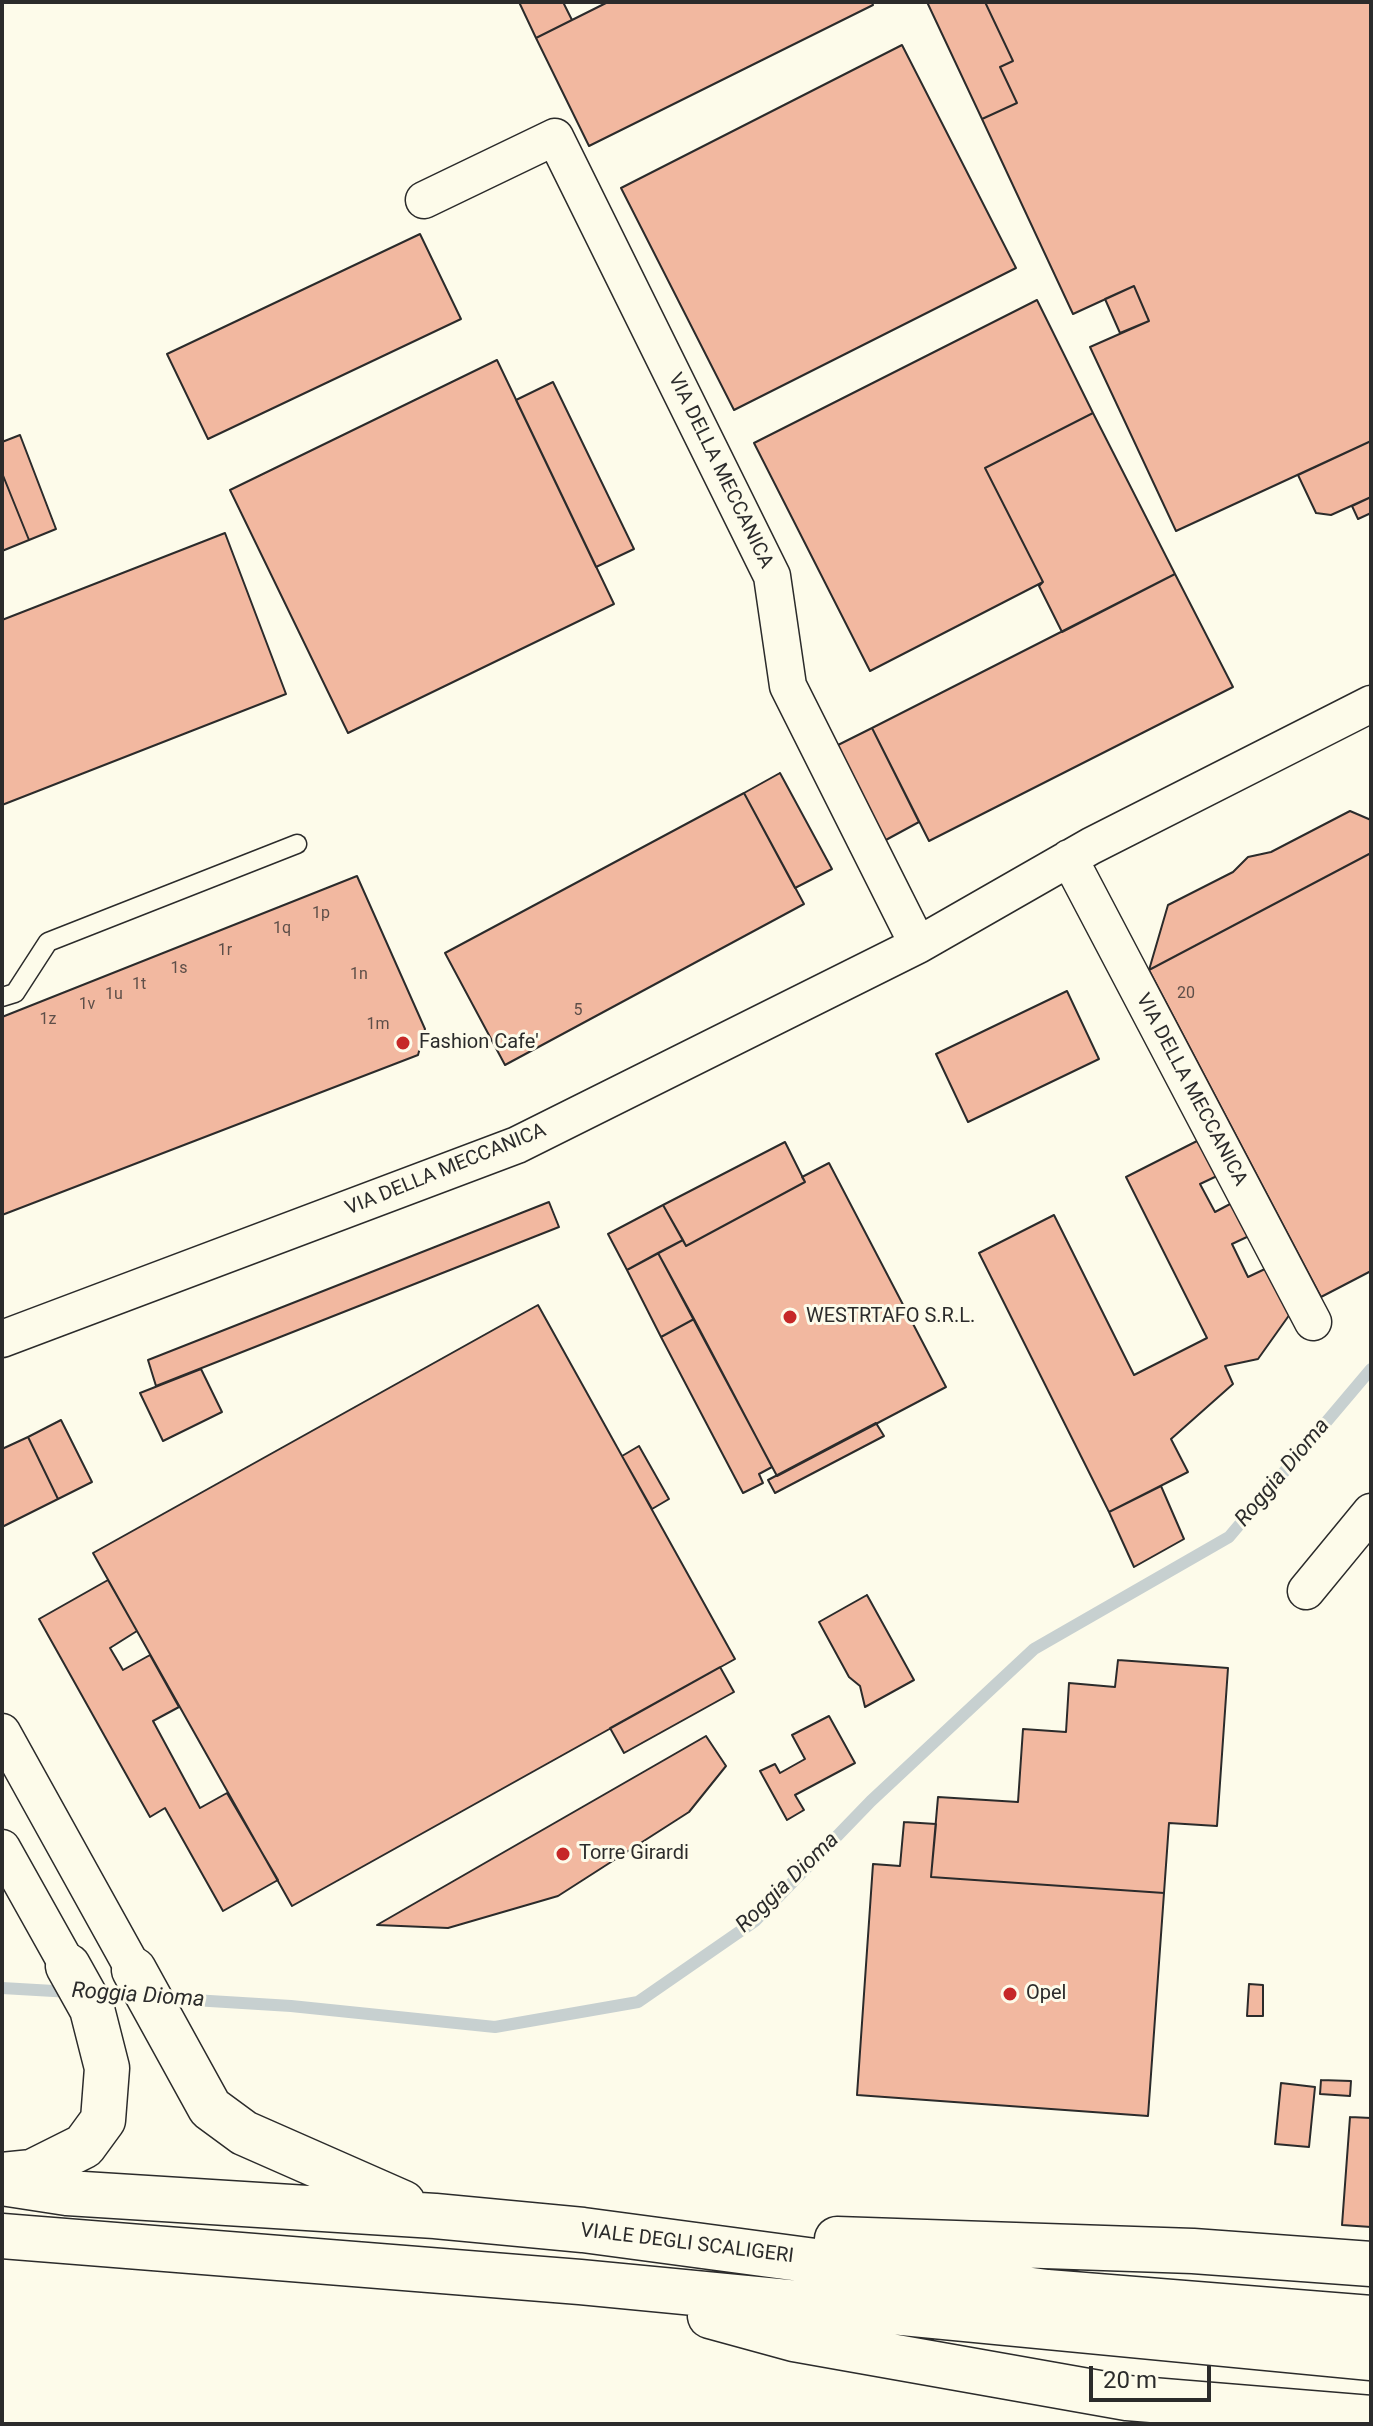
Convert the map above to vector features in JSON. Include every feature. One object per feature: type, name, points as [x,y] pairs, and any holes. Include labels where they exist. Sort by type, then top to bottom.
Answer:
[{"type":"highway","points":[[2,2175],[32,2172],[84,2146],[103,2120],[107,2068],[92,2009],[68,1966]]},
{"type":"highway","points":[[134,1970],[210,2108],[244,2133],[435,2216]]},
{"type":"highway","name":"VIALE DEGLI SCALIGERI","points":[[2,2183],[83,2194],[435,2216],[583,2230],[1047,2292],[1371,2318]]},
{"type":"highway","points":[[583,2230],[1193,2251],[1371,2264]]},
{"type":"highway","points":[[2,2236],[580,2282],[1371,2358]]},
{"type":"highway","points":[[580,2282],[794,2339],[1127,2398],[1371,2418]]},
{"type":"street","name":"VIA DELLA MECCANICA","points":[[424,200],[555,137],[772,576],[788,686],[918,945]]},
{"type":"street","name":"VIA DELLA MECCANICA","points":[[2,1339],[517,1145],[918,945],[1069,858],[1369,710]]},
{"type":"street","name":"VIA DELLA MECCANICA","points":[[1069,858],[1313,1322]]},
{"type":"street","points":[[1306,1591],[1371,1512]]},
{"type":"street","points":[[2,1732],[134,1970]]},
{"type":"street","points":[[2,1848],[68,1966]]},
{"type":"lane","points":[[2,997],[15,993],[48,942],[297,844]]},
{"type":"building","points":[[519,2],[563,2],[572,20],[536,38]]},
{"type":"building","points":[[608,2],[872,2],[873,5],[589,146],[536,38]]},
{"type":"building","points":[[927,2],[985,2],[1013,61],[1000,67],[1017,103],[982,119]]},
{"type":"building","points":[[985,2],[1371,2],[1371,441],[1176,531],[1090,347],[1149,321],[1134,286],[1073,314],[982,119],[1017,103],[1000,67],[1013,61]]},
{"type":"building","points":[[902,45],[1016,268],[734,410],[621,188]]},
{"type":"building","points":[[420,234],[461,319],[208,439],[167,354]]},
{"type":"building","points":[[1134,286],[1149,321],[1120,333],[1105,299]]},
{"type":"building","points":[[1037,300],[1093,413],[985,468],[1043,582],[870,671],[754,443]]},
{"type":"building","points":[[497,360],[614,604],[348,733],[230,490]]},
{"type":"building","points":[[553,382],[634,549],[596,567],[516,400]]},
{"type":"building","points":[[1093,413],[1175,574],[1062,632],[1039,586],[1043,582],[985,468]]},
{"type":"building","points":[[20,435],[56,529],[29,540],[2,473],[2,442]]},
{"type":"building","points":[[1371,441],[1371,497],[1331,515],[1316,513],[1298,475]]},
{"type":"building","points":[[2,473],[29,540],[2,551]]},
{"type":"building","points":[[1371,497],[1371,513],[1358,519],[1352,506]]},
{"type":"building","points":[[225,533],[286,694],[2,805],[2,620]]},
{"type":"building","points":[[1175,574],[1233,687],[929,841],[872,728]]},
{"type":"building","points":[[872,728],[919,822],[884,841],[836,746]]},
{"type":"building","points":[[780,773],[832,869],[795,888],[744,793]]},
{"type":"building","points":[[744,793],[804,904],[505,1065],[445,953]]},
{"type":"building","points":[[1350,811],[1371,820],[1371,853],[1149,970],[1168,905],[1233,872],[1248,857],[1271,852]]},
{"type":"building","points":[[1371,853],[1371,1271],[1321,1297],[1149,970]]},
{"type":"building","points":[[357,876],[425,1029],[418,1055],[2,1215],[2,1017]]},
{"type":"building","points":[[1067,991],[1099,1059],[968,1122],[936,1054]]},
{"type":"building","points":[[1199,1140],[1217,1176],[1200,1184],[1215,1212],[1232,1203],[1249,1236],[1232,1244],[1248,1277],[1267,1268],[1290,1314],[1258,1359],[1225,1366],[1233,1384],[1171,1439],[1188,1472],[1109,1512],[979,1253],[1054,1215],[1134,1375],[1207,1338],[1126,1177]]},
{"type":"building","points":[[785,1142],[805,1182],[686,1246],[663,1205]]},
{"type":"building","points":[[829,1163],[946,1387],[777,1476],[658,1253],[683,1240],[686,1246],[805,1182],[802,1177]]},
{"type":"building","points":[[549,1202],[559,1227],[156,1386],[148,1360]]},
{"type":"building","points":[[663,1205],[683,1240],[627,1270],[608,1234]]},
{"type":"building","points":[[658,1253],[694,1319],[661,1337],[627,1270]]},
{"type":"building","points":[[538,1305],[735,1659],[292,1906],[93,1553]]},
{"type":"building","points":[[694,1319],[772,1467],[759,1474],[763,1483],[743,1493],[661,1337]]},
{"type":"building","points":[[201,1369],[222,1412],[163,1441],[140,1393]]},
{"type":"building","points":[[61,1420],[92,1482],[58,1499],[28,1437]]},
{"type":"building","points":[[876,1423],[884,1436],[775,1493],[768,1480]]},
{"type":"building","points":[[28,1437],[58,1499],[2,1527],[2,1449]]},
{"type":"building","points":[[639,1446],[669,1499],[652,1509],[622,1456]]},
{"type":"building","points":[[1161,1486],[1184,1539],[1134,1567],[1109,1512]]},
{"type":"building","points":[[108,1580],[137,1631],[110,1648],[123,1670],[150,1655],[179,1707],[153,1721],[200,1808],[227,1793],[278,1880],[223,1911],[165,1808],[150,1817],[39,1619]]},
{"type":"building","points":[[867,1595],[914,1680],[865,1707],[860,1686],[849,1677],[819,1622]]},
{"type":"building","points":[[1118,1660],[1228,1668],[1217,1826],[1169,1823],[1164,1893],[931,1877],[938,1797],[1018,1802],[1023,1729],[1066,1732],[1069,1683],[1115,1687]]},
{"type":"building","points":[[720,1667],[734,1692],[624,1753],[610,1728]]},
{"type":"building","points":[[829,1716],[855,1763],[795,1795],[804,1810],[787,1820],[760,1771],[775,1764],[780,1773],[805,1759],[792,1735]]},
{"type":"building","name":"Torre Girardi","points":[[706,1736],[726,1766],[689,1812],[558,1896],[448,1928],[377,1925]]},
{"type":"building","name":"Opel","points":[[904,1822],[936,1824],[931,1877],[1164,1893],[1148,2116],[857,2095],[873,1864],[900,1866]]},
{"type":"building","points":[[1249,1984],[1263,1985],[1263,2016],[1247,2016]]},
{"type":"building","points":[[1321,2080],[1351,2081],[1350,2096],[1320,2094]]},
{"type":"building","points":[[1281,2083],[1315,2087],[1309,2147],[1275,2144]]},
{"type":"building","points":[[1350,2117],[1371,2118],[1371,2227],[1342,2225]]},
{"type":"waterway","name":"Roggia Dioma","points":[[161,1998],[291,2006],[495,2027],[638,2002],[755,1921],[871,1801],[1034,1649],[1229,1537],[1371,1369]]},
{"type":"waterway","name":"Roggia Dioma","points":[[2,1988],[71,1992]]},
{"type":"waterway","name":"Roggia Dioma","points":[[93,1993],[139,1996]]},
{"type":"place","name":"Fashion Cafe'","points":[[403,1043]]},
{"type":"place","name":"WESTRTAFO S.R.L.","points":[[790,1317]]},
{"type":"place","name":"Torre Girardi","points":[[563,1854]]},
{"type":"place","name":"Opel","points":[[1010,1994]]}]
